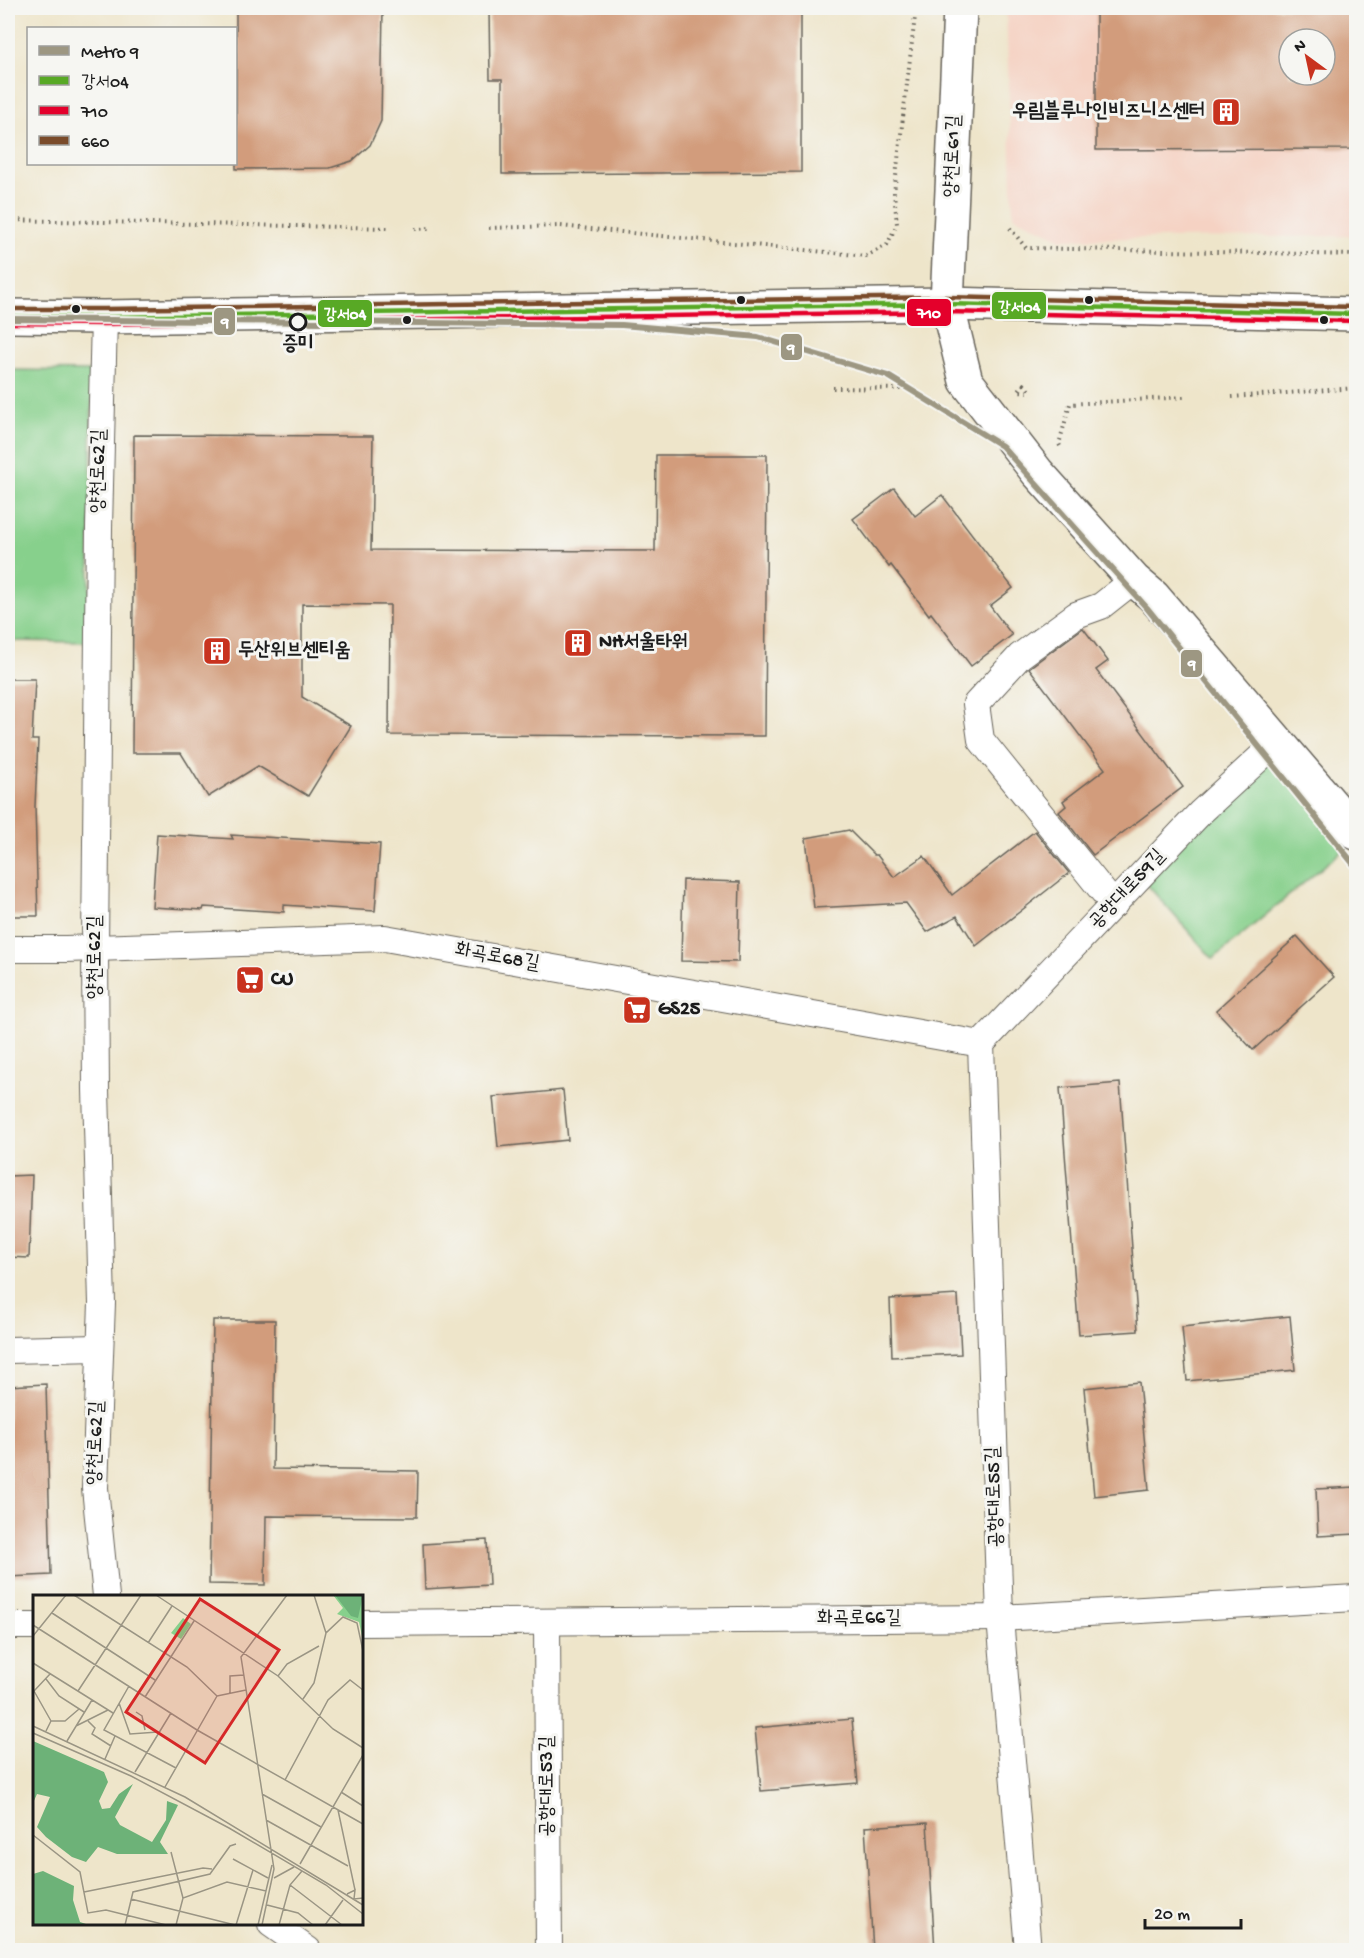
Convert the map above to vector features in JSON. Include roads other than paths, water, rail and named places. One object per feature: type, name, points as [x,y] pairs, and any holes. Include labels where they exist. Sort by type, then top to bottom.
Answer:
[{"type":"main road","name":"양천로61길","points":[[947,304],[960,8]]},
{"type":"main road","points":[[947,304],[966,381],[1037,472],[1134,580],[1153,596],[1356,833]]},
{"type":"main road","points":[[8,316],[947,304],[1356,314]]},
{"type":"street","name":"양천로62길","points":[[104,316],[99,528],[95,948],[102,1303],[95,1488],[106,1595]]},
{"type":"street","points":[[1114,905],[981,740],[976,704],[1020,656],[1076,615],[1101,606],[1134,580]]},
{"type":"street","name":"공항대로59길","points":[[981,1044],[1201,812],[1278,741]]},
{"type":"street","name":"화곡로68길","points":[[8,950],[385,938],[981,1044]]},
{"type":"street","name":"공항대로55길","points":[[981,1044],[1000,1618],[1028,1950]]},
{"type":"street","points":[[8,1350],[100,1348]]},
{"type":"street","name":"화곡로66길","points":[[363,1623],[1000,1618],[1356,1598]]},
{"type":"street","name":"공항대로53길","points":[[547,1622],[548,1950]]},
{"type":"street","points":[[8,1626],[33,1626]]},
{"type":"street","points":[[274,1925],[308,1950]]},
{"type":"metro line","name":"9","points":[[8,319],[622,325],[758,337],[888,376],[1002,446],[1147,608],[1356,867]]},
{"type":"place","name":"우림블루나인비즈니스센터","points":[[1226,112]]},
{"type":"place","name":"증미","points":[[298,322]]},
{"type":"place","name":"NH서울타워","points":[[578,643]]},
{"type":"place","name":"두산위브센티움","points":[[217,651]]},
{"type":"place","name":"CU","points":[[250,980]]},
{"type":"place","name":"GS25","points":[[637,1010]]}]
